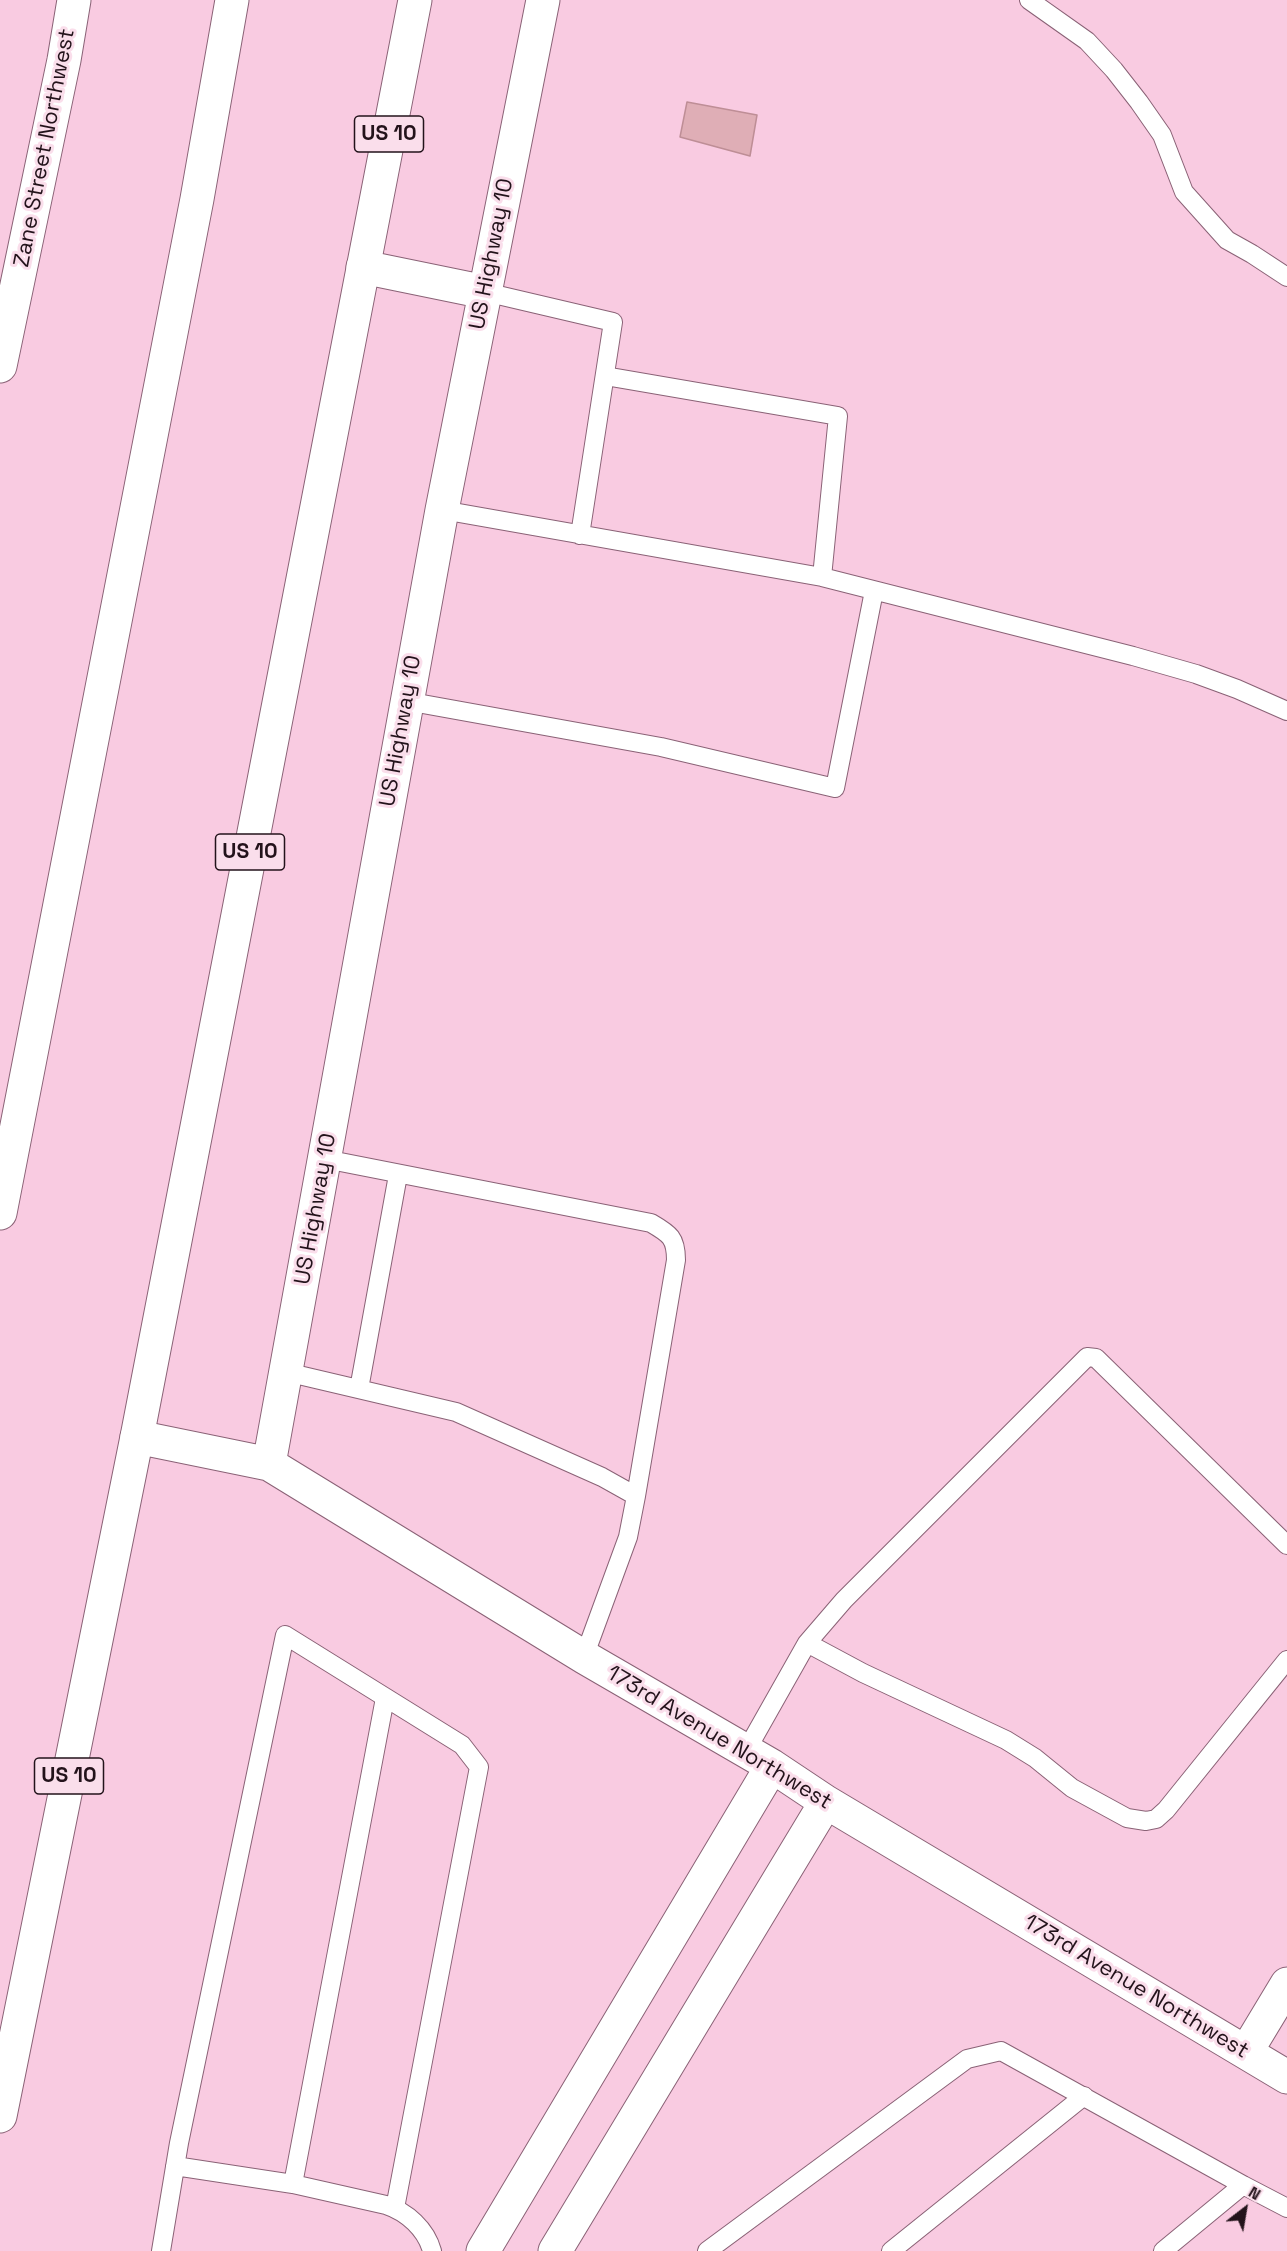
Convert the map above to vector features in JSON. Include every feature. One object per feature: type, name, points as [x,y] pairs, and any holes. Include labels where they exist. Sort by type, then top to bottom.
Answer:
[{"type":"main road","name":"Zane Street Northwest","points":[[0,366],[64,60],[74,0]]},
{"type":"main road","points":[[0,1213],[197,199],[232,0]]},
{"type":"main road","name":"US 10","points":[[0,2115],[137,1437],[415,0]]},
{"type":"main road","name":"US Highway 10","points":[[269,1464],[406,700],[543,0]]},
{"type":"main road","points":[[363,267],[485,292]]},
{"type":"main road","name":"173rd Avenue Northwest","points":[[137,1437],[269,1464],[584,1658],[759,1759],[826,1802],[1287,2077]]},
{"type":"main road","points":[[483,2251],[759,1759]]},
{"type":"main road","points":[[555,2251],[826,1802]]},
{"type":"main road","points":[[1246,2052],[1287,1984]]},
{"type":"lane","points":[[1029,0],[1087,40],[1114,70],[1162,135],[1184,192],[1227,240],[1287,277]]},
{"type":"lane","points":[[485,292],[613,322],[580,535]]},
{"type":"lane","points":[[605,376],[838,416],[822,577]]},
{"type":"lane","points":[[442,510],[822,577],[1196,674],[1287,711]]},
{"type":"lane","points":[[406,700],[661,747],[835,788],[874,591]]},
{"type":"lane","points":[[325,1159],[651,1223],[668,1232],[676,1245],[676,1260],[628,1538],[584,1658]]},
{"type":"lane","points":[[359,1389],[398,1175]]},
{"type":"lane","points":[[759,1759],[807,1643],[844,1599],[1087,1357],[1096,1358],[1287,1545]]},
{"type":"lane","points":[[286,1372],[456,1412],[602,1477],[636,1496]]},
{"type":"lane","points":[[161,2251],[175,2166],[285,1635],[462,1745],[479,1767],[394,2208]]},
{"type":"lane","points":[[807,1643],[863,1673],[1006,1740],[1035,1758],[1072,1788],[1127,1818],[1146,1821],[1156,1819],[1166,1810],[1287,1660]]},
{"type":"lane","points":[[293,2184],[385,1698]]},
{"type":"lane","points":[[707,2251],[967,2059],[1001,2051],[1287,2208]]},
{"type":"lane","points":[[891,2251],[1084,2096]]},
{"type":"lane","points":[[175,2166],[293,2184],[394,2208],[420,2227],[432,2251]]},
{"type":"lane","points":[[1163,2251],[1243,2185]]},
{"type":"building","points":[[687,102],[757,115],[750,156],[680,137]]}]
